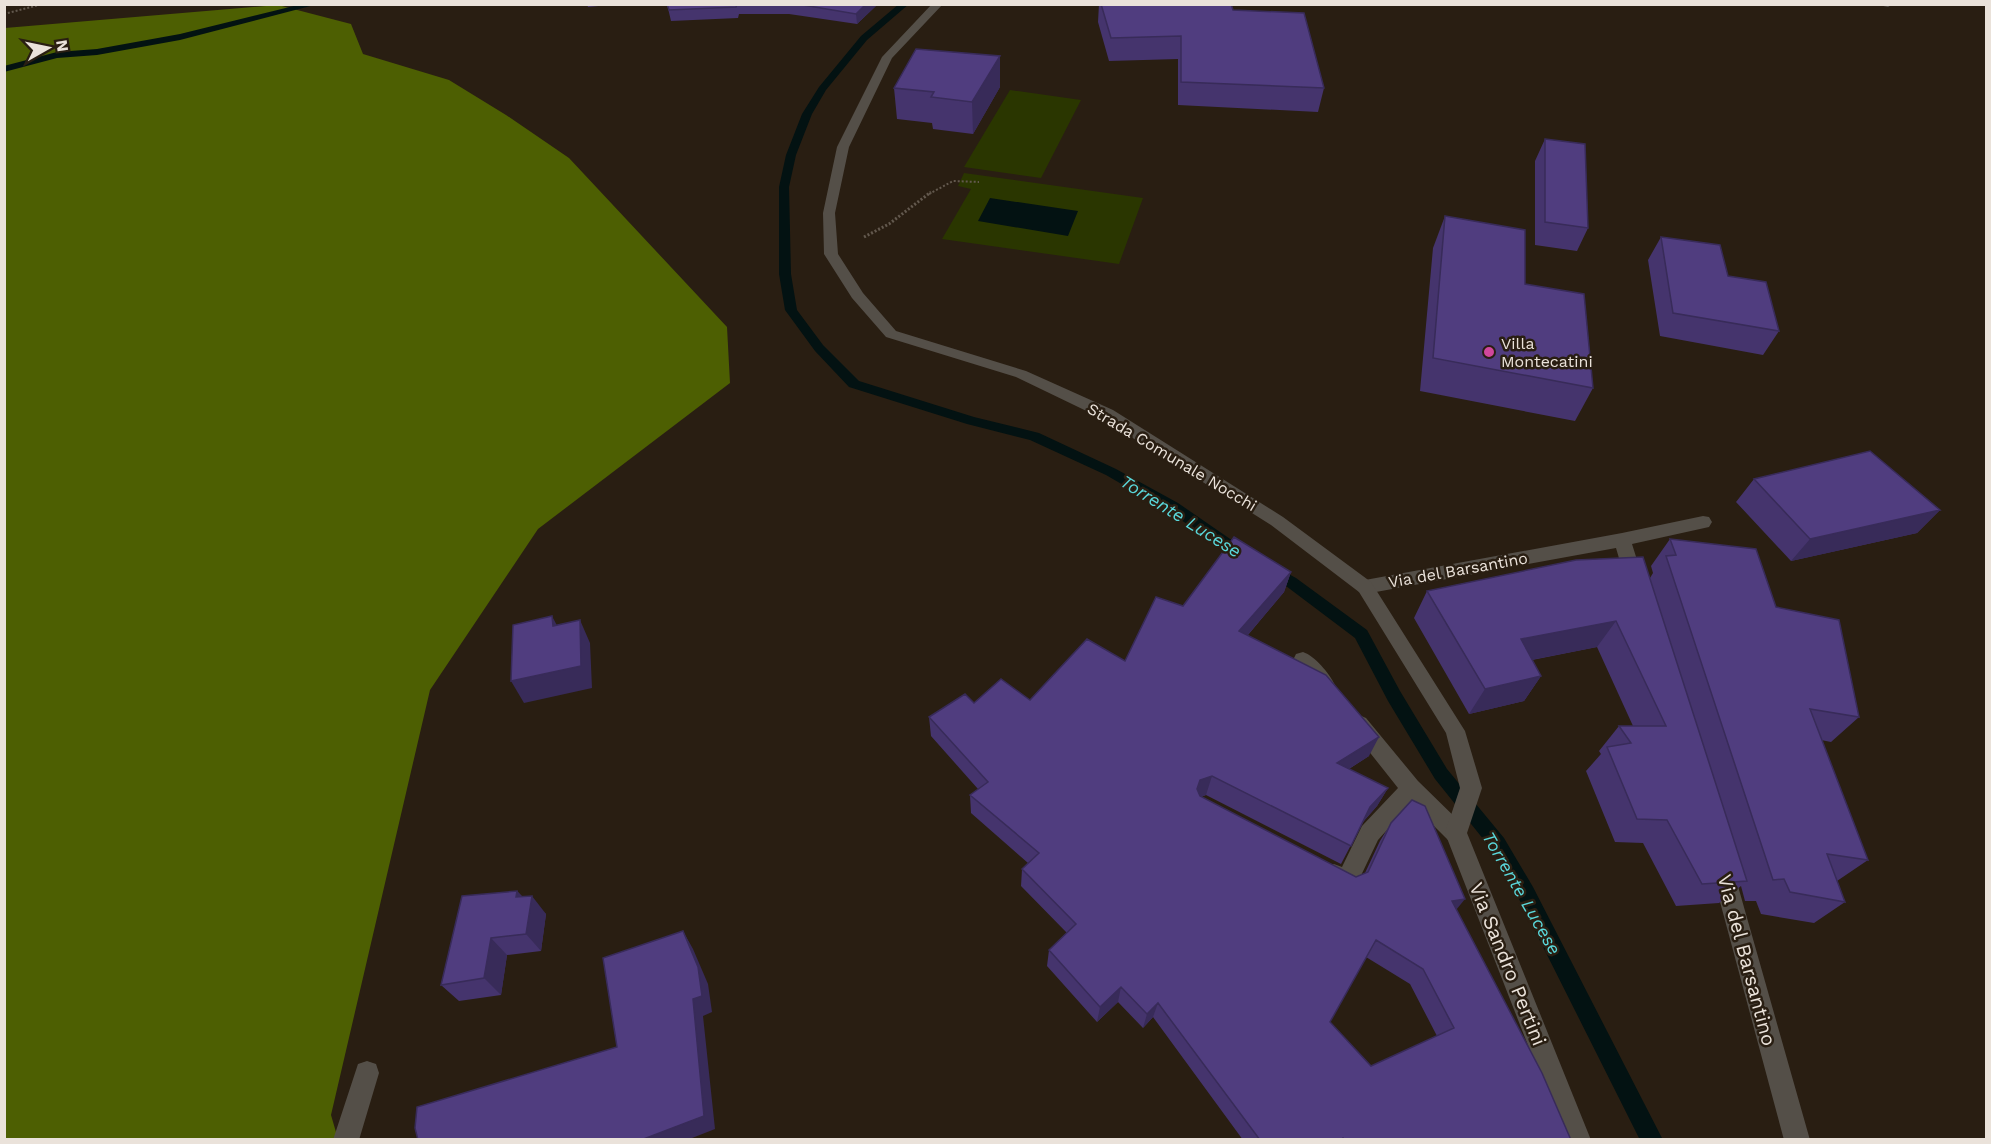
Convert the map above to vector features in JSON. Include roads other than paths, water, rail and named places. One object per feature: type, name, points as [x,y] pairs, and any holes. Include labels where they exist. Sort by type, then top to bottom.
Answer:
[{"type":"street","name":"Strada Comunale Nocchi","points":[[938,4],[886,57],[843,147],[829,213],[831,254],[857,295],[891,334],[1021,374],[1107,414],[1277,521],[1365,587],[1455,731],[1471,788],[1457,831]]},
{"type":"street","points":[[1879,4],[1888,4]]},
{"type":"street","name":"Via del Barsantino","points":[[1365,587],[1622,540],[1703,522]]},
{"type":"street","points":[[1622,540],[1640,597]]},
{"type":"street","points":[[1303,660],[1334,695]]},
{"type":"street","points":[[1350,713],[1412,788],[1457,831]]},
{"type":"street","points":[[1317,865],[1347,881],[1370,833],[1412,788]]},
{"type":"street","name":"Via Sandro Pertini","points":[[1457,831],[1578,1140]]},
{"type":"street","name":"Via del Barsantino","points":[[1719,856],[1797,1140]]},
{"type":"street","points":[[346,1140],[367,1073]]},
{"type":"waterway","points":[[4,69],[57,55],[97,52],[180,37],[314,4]]},
{"type":"waterway","name":"Torrente Lucese","points":[[905,4],[864,38],[822,89],[807,114],[791,155],[784,187],[785,274],[791,310],[819,348],[854,384],[972,421],[1034,436],[1111,472],[1173,507],[1244,556]]},
{"type":"waterway","name":"Torrente Lucese","points":[[1270,570],[1291,582],[1361,634],[1394,696],[1441,774],[1498,844],[1526,893],[1652,1140]]},
{"type":"place","name":"Villa Montecatini","points":[[1489,352]]}]
